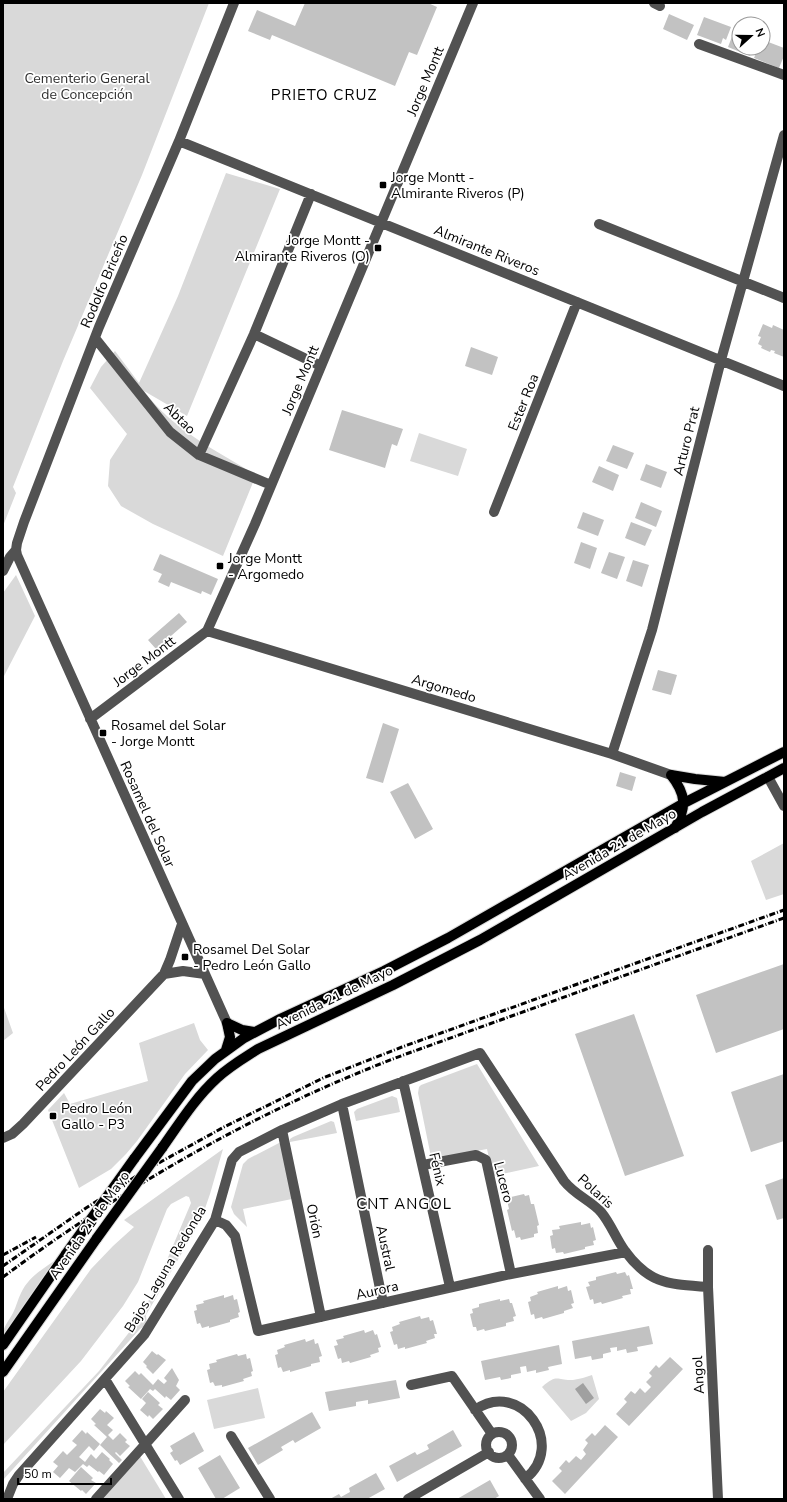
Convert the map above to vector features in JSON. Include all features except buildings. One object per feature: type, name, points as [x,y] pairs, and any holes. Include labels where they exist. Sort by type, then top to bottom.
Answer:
[{"type":"main road","name":"Avenida 21 de Mayo","points":[[3,1345],[66,1254],[180,1096],[203,1069],[226,1050],[254,1032],[384,971],[448,938],[684,803],[784,752]]},
{"type":"main road","name":"Avenida 21 de Mayo","points":[[3,1372],[191,1107],[209,1086],[223,1073],[258,1049],[480,940],[674,828],[784,768]]},
{"type":"main road","points":[[671,775],[726,782]]},
{"type":"main road","points":[[671,775],[681,789],[684,803],[682,815],[674,828]]},
{"type":"main road","points":[[227,1023],[242,1030],[254,1032]]},
{"type":"main road","points":[[226,1050],[230,1037],[227,1023]]},
{"type":"street","name":"Rodolfo Briceño","points":[[3,571],[10,557],[16,550],[24,522],[95,338],[179,141],[234,3]]},
{"type":"street","name":"Jorge Montt","points":[[90,719],[207,631],[271,486],[380,222],[473,3]]},
{"type":"street","points":[[699,44],[784,75]]},
{"type":"street","name":"Arturo Prat","points":[[612,754],[652,630],[722,360],[784,135]]},
{"type":"street","name":"Almirante Riveros","points":[[179,141],[784,386]]},
{"type":"street","points":[[199,455],[254,334],[311,194]]},
{"type":"street","points":[[599,224],[784,298]]},
{"type":"street","name":"Ester Roa","points":[[494,512],[577,302]]},
{"type":"street","points":[[254,334],[321,366]]},
{"type":"street","name":"Abtao","points":[[95,338],[170,432],[199,455],[271,486]]},
{"type":"street","name":"Rosamel del Solar","points":[[16,550],[90,719],[227,1023]]},
{"type":"street","name":"Argomedo","points":[[207,631],[612,754],[671,775]]},
{"type":"street","points":[[768,777],[784,806]]},
{"type":"street","name":"Pedro León Gallo","points":[[3,1138],[12,1134],[23,1124],[164,974],[182,924]]},
{"type":"street","points":[[164,974],[183,971],[205,974]]},
{"type":"street","name":"Bajos Laguna Redonda","points":[[7,1499],[13,1484],[19,1475],[144,1335],[215,1220],[232,1160],[239,1152],[282,1130],[342,1104],[480,1053]]},
{"type":"street","name":"Polaris","points":[[480,1053],[564,1181],[579,1196],[602,1213],[626,1252],[644,1272],[654,1279],[670,1284],[708,1287]]},
{"type":"street","name":"Fénix","points":[[403,1081],[450,1287]]},
{"type":"street","name":"Austral","points":[[342,1104],[383,1303]]},
{"type":"street","name":"Orión","points":[[282,1130],[320,1318]]},
{"type":"street","name":"Lucero","points":[[423,1165],[476,1155],[486,1160],[512,1274]]},
{"type":"street","name":"Aurora","points":[[215,1220],[226,1225],[235,1236],[258,1331],[450,1287],[626,1252]]},
{"type":"street","name":"Angol","points":[[708,1250],[708,1287],[718,1499]]},
{"type":"street","points":[[411,1385],[452,1376],[492,1434]]},
{"type":"street","points":[[105,1379],[179,1499]]},
{"type":"street","points":[[96,1499],[185,1400]]},
{"type":"street","points":[[475,1410],[486,1404],[503,1402],[513,1404],[521,1408],[535,1421],[542,1439],[542,1448],[534,1470],[525,1479]]},
{"type":"street","points":[[501,1432],[509,1436],[512,1444],[508,1455],[499,1458],[494,1457],[489,1452],[486,1445],[487,1440],[492,1434],[501,1432]]},
{"type":"street","points":[[231,1436],[270,1499]]},
{"type":"street","points":[[408,1499],[489,1452]]},
{"type":"street","points":[[508,1455],[540,1499]]},
{"type":"green space","name":"Cementerio General de Concepción","points":[[3,3],[209,3],[142,175],[63,361],[13,487],[16,493],[3,526]]},
{"type":"green space","points":[[226,173],[280,189],[187,416],[144,391],[155,405],[181,428],[256,475],[223,556],[153,524],[121,506],[108,486],[110,460],[127,434],[90,388],[101,367],[115,351],[139,383],[178,296]]},
{"type":"green space","points":[[419,433],[467,449],[458,476],[410,461]]},
{"type":"green space","points":[[16,575],[35,616],[3,678],[3,593]]},
{"type":"green space","points":[[784,843],[784,894],[766,900],[751,861]]},
{"type":"green space","points":[[3,1005],[13,1033],[3,1041]]},
{"type":"green space","points":[[194,1023],[200,1040],[208,1050],[185,1074],[126,1154],[111,1169],[79,1188],[48,1110],[64,1093],[70,1104],[148,1081],[139,1043]]},
{"type":"green space","points":[[477,1064],[539,1166],[493,1176],[487,1149],[434,1159],[431,1157],[418,1093],[419,1087]]},
{"type":"green space","points":[[392,1096],[397,1098],[400,1112],[356,1121],[354,1112],[357,1109]]},
{"type":"green space","points":[[331,1121],[334,1122],[337,1133],[290,1142],[290,1139],[293,1137]]},
{"type":"green space","points":[[279,1143],[281,1144],[292,1199],[243,1209],[247,1227],[234,1214],[231,1207],[243,1164],[248,1159]]},
{"type":"green space","points":[[223,1149],[201,1220],[146,1315],[147,1327],[140,1329],[3,1480],[3,1473],[99,1371],[134,1326],[153,1293],[191,1203],[189,1197],[186,1196],[171,1204],[167,1209],[138,1282],[123,1306],[81,1361],[3,1445],[3,1392],[91,1269],[134,1227],[124,1220]]},
{"type":"green space","points":[[54,1261],[3,1335],[5,1326],[13,1313],[20,1295],[27,1283]]},
{"type":"green space","points":[[592,1375],[599,1399],[586,1413],[571,1421],[542,1387],[551,1380],[555,1379],[573,1380]]},
{"type":"green space","points":[[258,1388],[265,1418],[214,1429],[207,1400]]},
{"type":"green space","points":[[138,1453],[166,1499],[96,1499]]},
{"type":"shaded area","points":[[583,1383],[594,1398],[586,1404],[575,1389]]},
{"type":"railway","points":[[3,1266],[86,1208],[146,1170],[224,1127],[323,1078],[402,1047],[784,910]]},
{"type":"railway","points":[[3,1277],[98,1211],[197,1151],[248,1124],[352,1075],[406,1054],[784,918]]},
{"type":"railway","points":[[3,1255],[36,1237]]},
{"type":"place","name":"Jorge Montt - Almirante Riveros (P)","points":[[383,185]]},
{"type":"place","name":"Jorge Montt - Almirante Riveros (O)","points":[[378,248]]},
{"type":"place","name":"Jorge Montt - Argomedo","points":[[220,566]]},
{"type":"place","name":"Rosamel del Solar - Jorge Montt","points":[[103,733]]},
{"type":"place","name":"Rosamel Del Solar - Pedro León Gallo","points":[[185,957]]},
{"type":"place","name":"Pedro León Gallo - P3","points":[[53,1116]]},
{"type":"district","name":"PRIETO CRUZ","points":[[324,95]]},
{"type":"district","name":"CNT ANGOL","points":[[404,1204]]}]
